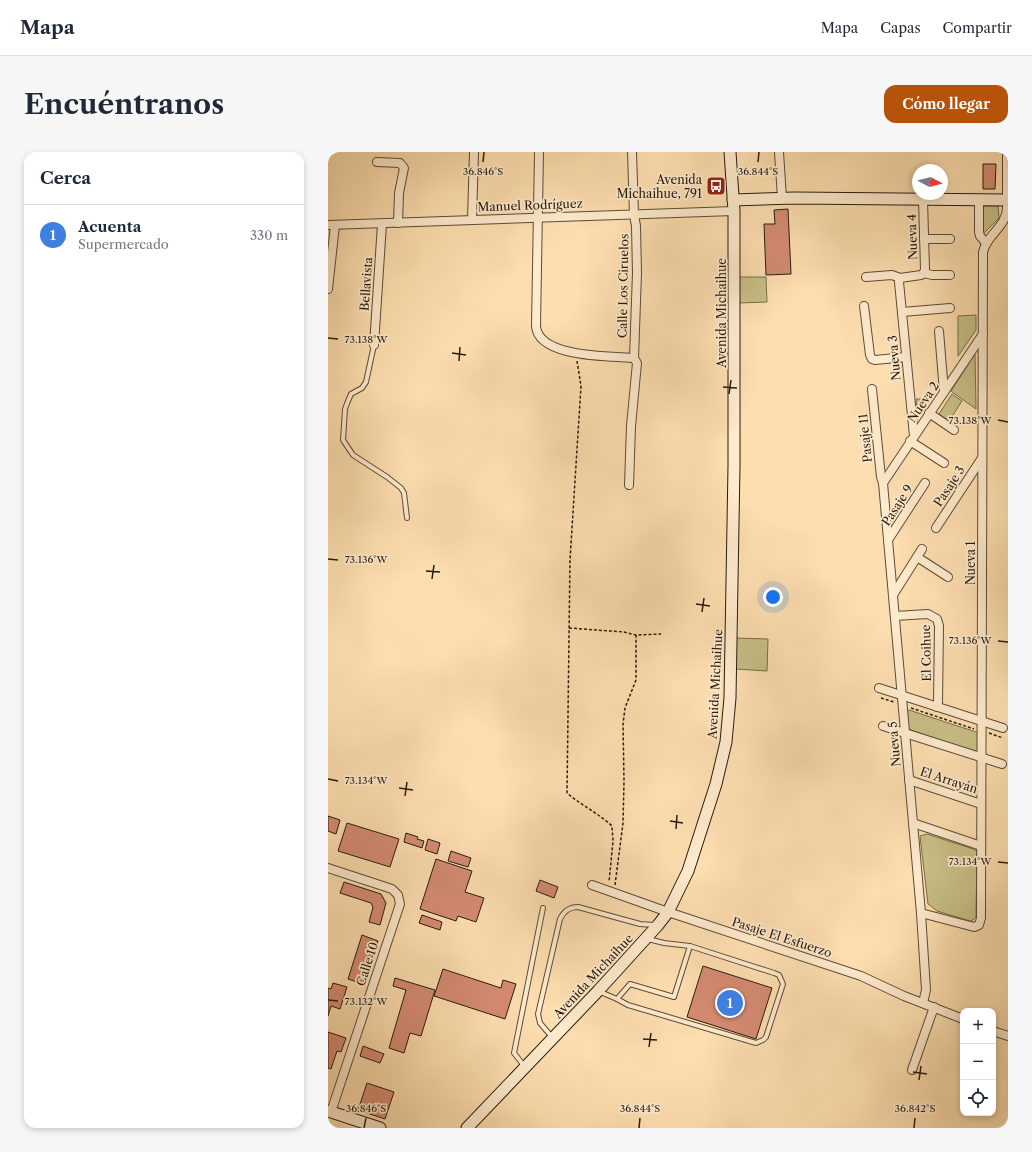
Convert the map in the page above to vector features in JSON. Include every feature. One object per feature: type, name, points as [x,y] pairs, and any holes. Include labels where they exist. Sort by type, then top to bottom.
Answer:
[{"type":"street","points":[[472,220],[474,152]]},
{"type":"street","points":[[539,152],[537,218],[537,333],[544,342],[561,350],[576,354],[634,358]]},
{"type":"street","name":"Calle Los Ciruelos","points":[[630,485],[631,426],[636,363],[634,358],[637,273],[632,152]]},
{"type":"street","name":"Avenida Michaihue","points":[[467,1128],[598,991],[646,939],[668,912],[690,863],[716,784],[724,749],[729,713],[734,466],[734,212],[730,152]]},
{"type":"street","points":[[779,152],[782,198]]},
{"type":"street","points":[[948,199],[1007,202],[1007,152]]},
{"type":"street","points":[[378,162],[400,163],[404,168],[400,187],[398,223]]},
{"type":"street","points":[[733,200],[782,198],[912,199]]},
{"type":"street","name":"Nueva 4","points":[[923,200],[924,273]]},
{"type":"street","points":[[979,200],[979,232],[980,236],[986,243]]},
{"type":"street","name":"Nueva 1","points":[[921,913],[974,927],[979,925],[981,918],[983,252],[986,243],[1006,218],[1007,202]]},
{"type":"street","name":"Manuel Rodríguez","points":[[331,225],[734,212]]},
{"type":"street","name":"Bellavista","points":[[374,345],[382,224]]},
{"type":"street","points":[[328,289],[331,225]]},
{"type":"street","points":[[924,238],[950,238]]},
{"type":"street","points":[[866,277],[892,275],[900,278],[921,275],[924,273],[950,276]]},
{"type":"street","name":"Nueva 3","points":[[900,278],[899,282],[912,439]]},
{"type":"street","points":[[864,306],[871,358],[875,360],[906,357]]},
{"type":"street","points":[[902,312],[950,308]]},
{"type":"street","points":[[939,331],[944,392]]},
{"type":"street","name":"Nueva 2","points":[[883,483],[983,334]]},
{"type":"street","name":"Pasaje 11","points":[[872,389],[881,477],[883,483]]},
{"type":"street","points":[[929,413],[954,430]]},
{"type":"street","points":[[912,439],[944,463]]},
{"type":"street","name":"Pasaje 3","points":[[936,528],[982,457]]},
{"type":"street","name":"Nueva 5","points":[[883,483],[921,913],[926,990],[923,1003]]},
{"type":"street","name":"Pasaje 9","points":[[888,540],[925,483]]},
{"type":"street","points":[[893,595],[922,550]]},
{"type":"street","points":[[917,558],[948,577]]},
{"type":"street","name":"El Coihue","points":[[895,616],[928,614],[937,619],[939,626],[937,707]]},
{"type":"street","points":[[879,688],[1002,728]]},
{"type":"street","points":[[882,726],[1002,764]]},
{"type":"street","name":"El Arrayán","points":[[910,780],[981,804]]},
{"type":"street","points":[[913,823],[981,846]]},
{"type":"street","name":"Calle 10","points":[[328,868],[392,889],[398,896],[400,904],[329,1112]]},
{"type":"street","name":"Pasaje El Esfuerzo","points":[[592,885],[668,912],[861,976],[904,996],[960,1018]]},
{"type":"street","points":[[912,1070],[934,1007]]},
{"type":"street","points":[[996,1031],[1008,1036]]},
{"type":"street","points":[[329,1112],[380,1128]]},
{"type":"lane","points":[[374,345],[366,382],[362,388],[351,394],[345,409],[343,440],[353,455],[401,488],[404,493],[407,518]]},
{"type":"lane","points":[[553,1038],[540,1023],[538,1014],[560,920],[565,912],[572,908],[578,907],[646,925],[658,925]]},
{"type":"lane","points":[[525,1067],[514,1053],[543,908]]},
{"type":"lane","points":[[598,991],[628,1005],[756,1043],[766,1037],[783,984],[779,975],[690,946],[646,939]]},
{"type":"lane","points":[[617,999],[630,984],[674,997],[690,946]]},
{"type":"path","points":[[576,354],[581,386],[570,560],[567,793],[612,826],[613,841],[611,892]]},
{"type":"path","points":[[569,628],[624,632],[636,635],[661,634]]},
{"type":"path","points":[[611,892],[623,823],[623,724],[625,708],[636,680],[636,635]]},
{"type":"path","points":[[879,698],[1003,738]]},
{"type":"shaded area","points":[[981,206],[998,206],[999,218],[984,233],[981,231]]},
{"type":"shaded area","points":[[739,277],[766,277],[767,302],[739,303]]},
{"type":"shaded area","points":[[976,315],[976,330],[958,356],[958,316]]},
{"type":"shaded area","points":[[975,354],[976,409],[951,391]]},
{"type":"shaded area","points":[[952,394],[962,401],[949,421],[939,414]]},
{"type":"shaded area","points":[[916,399],[930,399],[920,412],[917,412]]},
{"type":"shaded area","points":[[736,638],[768,639],[767,671],[736,669]]},
{"type":"shaded area","points":[[909,710],[976,732],[979,734],[978,751],[975,752],[911,730],[908,728],[906,711]]},
{"type":"shaded area","points":[[927,834],[977,851],[976,917],[973,920],[970,921],[937,911],[928,904],[920,836]]},
{"type":"building","points":[[983,164],[996,164],[995,189],[983,189]]},
{"type":"building","points":[[788,209],[791,274],[766,275],[764,224],[775,224],[774,210]]},
{"type":"building","points":[[328,816],[340,820],[336,834],[328,831]]},
{"type":"building","points":[[347,823],[399,839],[390,867],[338,851]]},
{"type":"building","points":[[406,833],[418,837],[417,839],[424,841],[422,848],[404,842]]},
{"type":"building","points":[[428,839],[440,843],[437,854],[425,850]]},
{"type":"building","points":[[451,851],[471,858],[468,867],[448,861]]},
{"type":"building","points":[[436,859],[472,871],[465,892],[484,898],[476,922],[458,916],[456,921],[420,909]]},
{"type":"building","points":[[540,880],[558,887],[554,898],[536,891]]},
{"type":"building","points":[[344,882],[381,894],[386,903],[380,925],[369,922],[373,907],[371,903],[340,893]]},
{"type":"building","points":[[422,915],[442,922],[440,930],[419,923]]},
{"type":"building","points":[[362,935],[378,941],[363,984],[348,979]]},
{"type":"building","points":[[703,966],[772,988],[756,1039],[687,1017]]},
{"type":"building","points":[[443,969],[501,988],[503,980],[516,984],[505,1019],[434,996]]},
{"type":"building","points":[[395,978],[435,990],[421,1036],[410,1033],[404,1053],[389,1048],[406,990],[393,986]]},
{"type":"building","points":[[333,983],[347,987],[340,1009],[331,1006],[328,1016],[328,988],[331,989]]},
{"type":"building","points":[[328,1032],[346,1038],[341,1052],[337,1051],[331,1069],[328,1068]]},
{"type":"building","points":[[363,1046],[384,1054],[380,1063],[360,1056]]},
{"type":"building","points":[[367,1083],[394,1092],[385,1119],[358,1110]]},
{"type":"place","name":"Avenida Michaihue, 791","points":[[716,186]]},
{"type":"place","name":"Acuenta","points":[[730,1003]]}]
